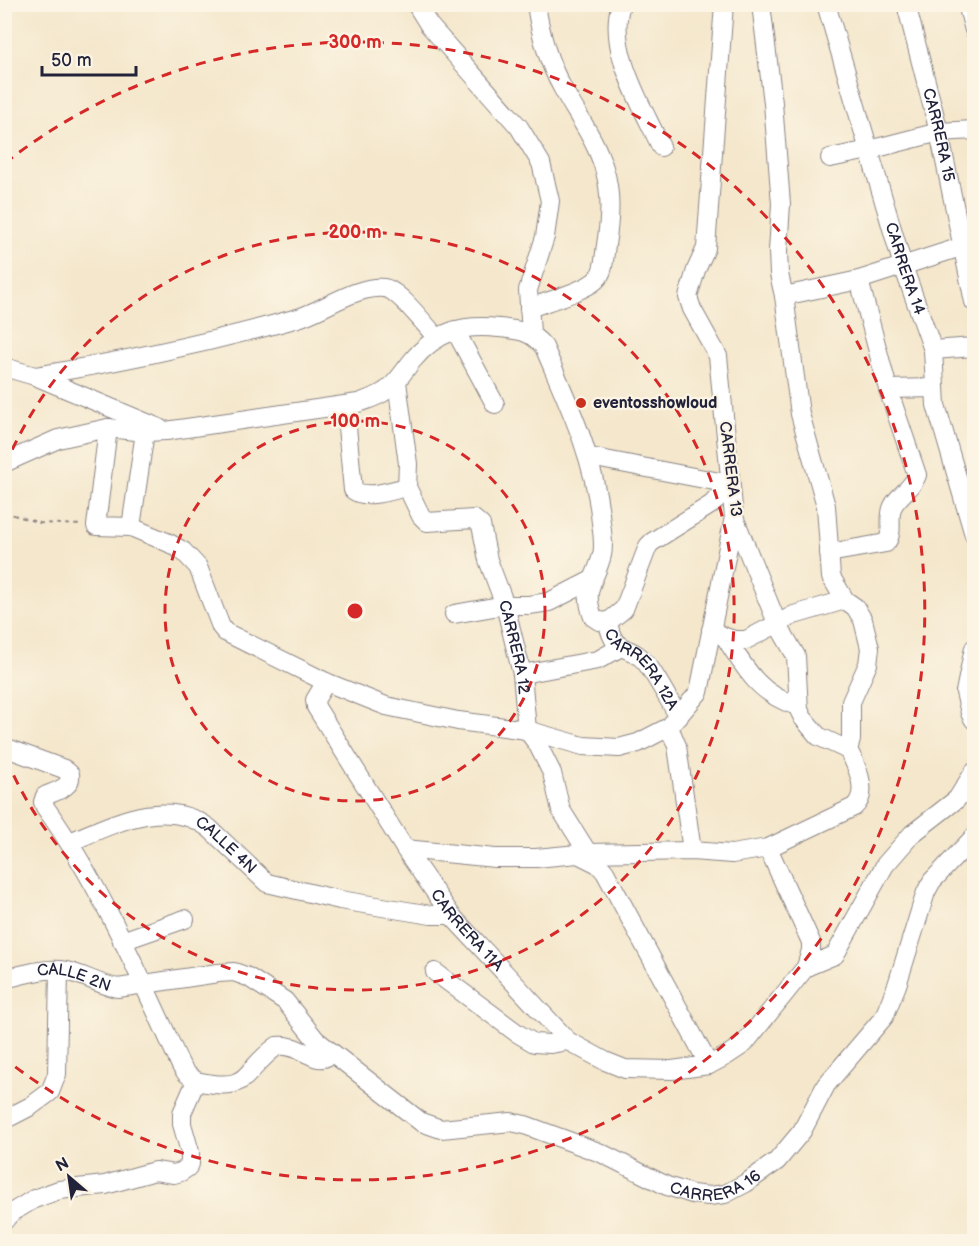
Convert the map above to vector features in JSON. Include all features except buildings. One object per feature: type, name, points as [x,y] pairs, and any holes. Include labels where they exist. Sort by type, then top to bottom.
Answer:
[{"type":"street","points":[[416,4],[429,25],[519,127],[542,163],[550,201],[545,237],[530,280],[531,333],[544,347],[590,457],[600,512],[602,555],[592,580],[549,602],[505,605],[454,614]]},
{"type":"street","points":[[529,308],[587,286],[596,280],[602,267],[610,218],[609,194],[604,168],[586,126],[562,87],[552,64],[538,21],[536,4]]},
{"type":"street","points":[[621,4],[617,26],[620,53],[661,147]]},
{"type":"street","points":[[405,849],[495,858],[692,851],[732,855],[768,849],[854,807],[862,795],[861,784],[848,750],[851,740],[851,702],[868,664],[870,648],[863,620],[855,607],[845,600],[831,576],[826,506],[800,414],[779,274],[781,204],[775,125],[761,4]]},
{"type":"street","name":"CARRERA 14","points":[[826,4],[903,266],[933,350],[939,415],[969,488],[975,534]]},
{"type":"street","name":"CARRERA 15","points":[[906,4],[969,245],[975,302]]},
{"type":"street","points":[[967,4],[975,30]]},
{"type":"street","name":"CARRERA 13","points":[[726,5],[706,248],[696,270],[688,297],[692,309],[718,356],[734,518],[777,623],[797,660],[797,706]]},
{"type":"street","points":[[830,158],[939,132],[975,130]]},
{"type":"street","points":[[784,296],[859,280],[969,245]]},
{"type":"street","points":[[829,554],[886,543],[891,538],[892,507],[917,475],[888,389],[859,280]]},
{"type":"street","points":[[35,376],[117,362],[301,317],[358,292],[383,287],[397,295],[437,338]]},
{"type":"street","points":[[4,463],[58,439],[108,428],[145,432],[165,431],[345,406],[374,398],[397,382],[414,359],[437,338],[455,330],[479,326],[531,333]]},
{"type":"street","points":[[455,330],[495,404]]},
{"type":"street","points":[[933,350],[975,348]]},
{"type":"street","points":[[4,367],[35,376],[165,431]]},
{"type":"street","points":[[345,406],[355,493],[382,493],[407,487],[408,464],[397,382]]},
{"type":"street","points":[[888,389],[935,388]]},
{"type":"street","points":[[108,428],[96,526],[131,527],[183,551],[198,567],[225,632],[326,682],[386,706],[458,721],[527,730],[583,746],[619,748],[638,744],[674,722],[699,692],[718,634],[734,518]]},
{"type":"street","points":[[131,527],[145,432]]},
{"type":"street","points":[[590,457],[730,484]]},
{"type":"street","points":[[608,622],[624,609],[648,546],[712,504],[730,484]]},
{"type":"street","name":"CARRERA 12","points":[[407,487],[421,516],[427,522],[474,519],[481,525],[488,560],[505,605],[522,674],[527,730],[538,745],[552,773],[561,810],[583,854],[605,872],[709,1065]]},
{"type":"street","name":"CARRERA 12A","points":[[592,580],[587,599],[593,617],[608,622],[610,635],[617,646],[638,655],[646,663],[674,722],[692,851]]},
{"type":"street","points":[[718,634],[735,640],[746,640],[794,615],[845,600]]},
{"type":"street","points":[[718,634],[750,676],[765,691],[780,701],[797,706],[803,718],[818,736],[848,750]]},
{"type":"street","points":[[522,674],[598,660],[621,647]]},
{"type":"street","points":[[975,648],[965,692],[970,713],[975,720]]},
{"type":"street","name":"CARRERA 11A","points":[[326,682],[315,700],[316,707],[405,849],[451,915],[568,1041],[605,1061],[625,1068],[672,1070],[709,1065]]},
{"type":"street","points":[[4,747],[64,769],[70,774],[69,784],[46,795],[45,807],[70,842],[122,941],[186,1073],[196,1081],[216,1085],[238,1084],[277,1046],[299,1048],[323,1059],[332,1054]]},
{"type":"street","points":[[806,967],[835,955],[885,865],[912,834],[957,799],[975,772]]},
{"type":"street","name":"CALLE 4N","points":[[70,842],[117,822],[146,814],[186,816],[209,828],[267,883],[340,900],[431,915],[451,915]]},
{"type":"street","name":"CARRERA 16","points":[[310,1033],[332,1054],[373,1083],[421,1122],[441,1129],[511,1122],[525,1125],[601,1153],[667,1186],[700,1195],[725,1194],[746,1183],[777,1161],[802,1131],[826,1085],[884,1017],[897,985],[926,892],[932,881],[975,837]]},
{"type":"street","points":[[709,1065],[744,1044],[806,967],[811,951],[811,942],[768,849]]},
{"type":"street","points":[[122,941],[185,919]]},
{"type":"street","points":[[4,1120],[31,1107],[50,1092],[57,1074],[59,970]]},
{"type":"street","name":"CALLE 2N","points":[[4,979],[59,970],[104,986],[118,988],[234,972],[268,988],[285,1000],[310,1033]]},
{"type":"street","points":[[435,972],[534,1043],[551,1044],[568,1041]]},
{"type":"street","points":[[4,1221],[11,1213],[34,1199],[59,1190],[105,1185],[155,1172],[174,1174],[187,1168],[190,1164],[190,1152],[182,1124],[182,1113],[196,1081]]},
{"type":"path","points":[[4,512],[40,523],[96,526]]},
{"type":"place","name":"eventosshowloud","points":[[581,403]]}]
